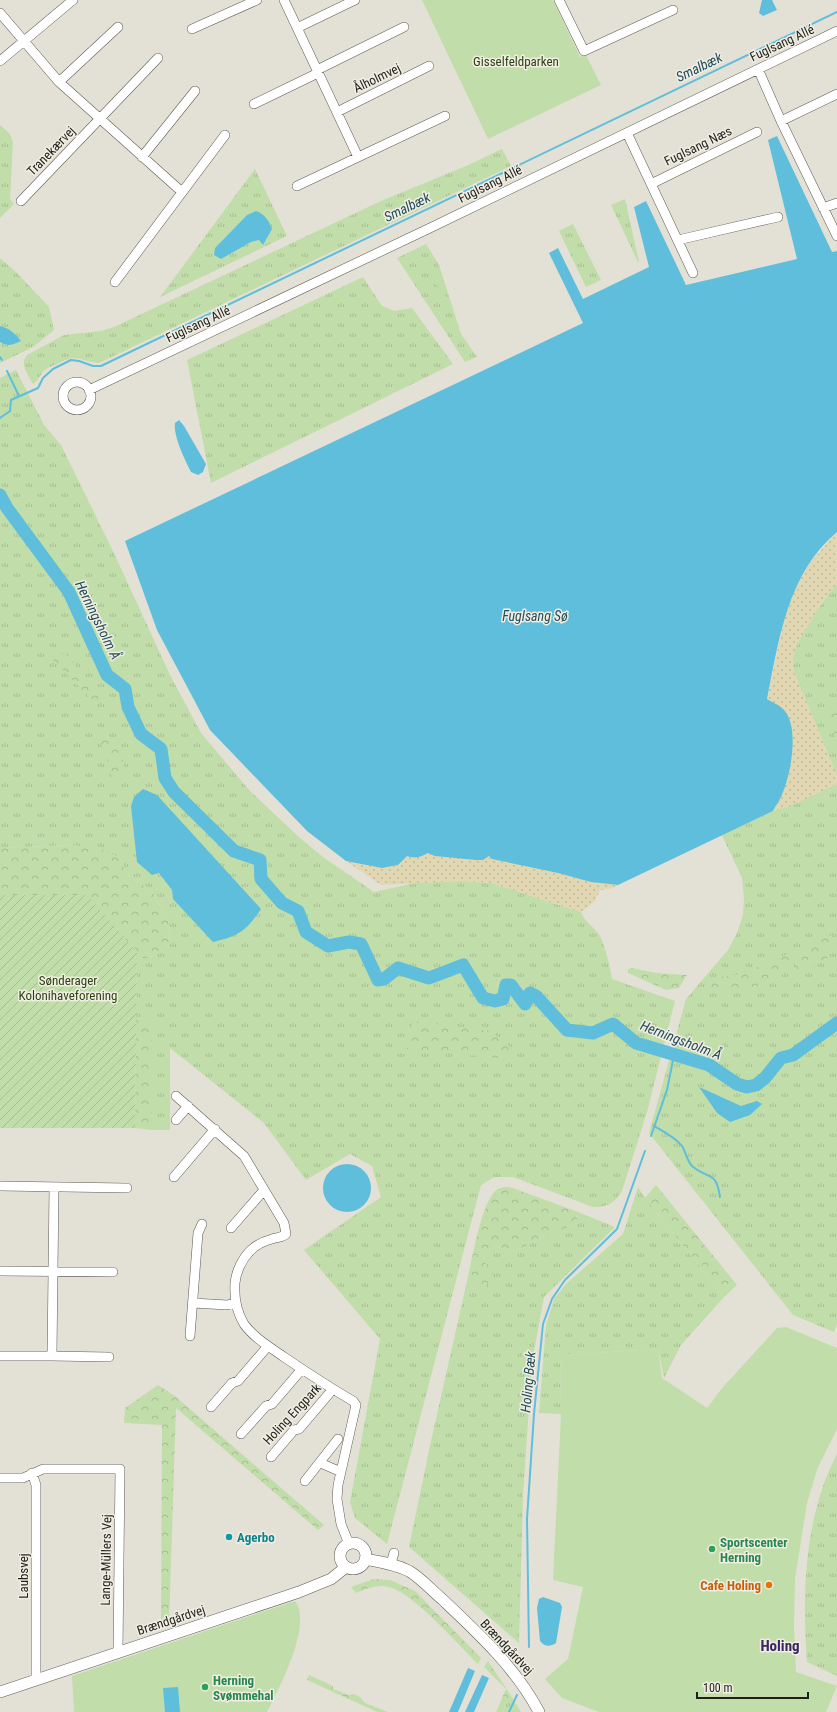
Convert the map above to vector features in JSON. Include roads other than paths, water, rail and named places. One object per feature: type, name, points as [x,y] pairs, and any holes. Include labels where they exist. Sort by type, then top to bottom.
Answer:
[{"type":"street","points":[[0,62],[73,0]]},
{"type":"street","points":[[192,29],[257,0]]},
{"type":"street","points":[[284,0],[358,157]]},
{"type":"street","points":[[297,28],[355,0]]},
{"type":"street","points":[[559,0],[584,51],[673,10]]},
{"type":"street","points":[[0,13],[59,82],[182,192]]},
{"type":"street","points":[[59,82],[118,27]]},
{"type":"street","points":[[254,104],[404,27]]},
{"type":"street","name":"Fuglsang Allé","points":[[89,390],[837,31]]},
{"type":"street","name":"Tranekærvej","points":[[21,201],[158,58]]},
{"type":"street","name":"Ålholmvej","points":[[337,112],[430,66]]},
{"type":"street","points":[[758,69],[781,121],[837,236]]},
{"type":"street","points":[[142,157],[195,92]]},
{"type":"street","points":[[781,121],[837,94]]},
{"type":"street","points":[[297,186],[445,116]]},
{"type":"street","name":"Fuglsang Næs","points":[[651,184],[757,132]]},
{"type":"street","points":[[627,133],[693,273]]},
{"type":"street","points":[[115,282],[225,135]]},
{"type":"street","points":[[823,208],[837,203]]},
{"type":"street","points":[[678,240],[778,217]]},
{"type":"street","name":"Holing Engpark","points":[[176,1096],[244,1156],[284,1223],[286,1234],[259,1244],[250,1251],[236,1278],[235,1303],[244,1323],[252,1333],[268,1346],[353,1401],[356,1405],[341,1472],[337,1499],[341,1524],[349,1544]]},
{"type":"street","points":[[176,1120],[188,1106]]},
{"type":"street","points":[[174,1178],[215,1129]]},
{"type":"street","points":[[0,1186],[127,1188]]},
{"type":"street","points":[[52,1356],[54,1188]]},
{"type":"street","points":[[232,1228],[264,1190]]},
{"type":"street","points":[[190,1336],[198,1233],[202,1224]]},
{"type":"street","points":[[0,1271],[113,1272]]},
{"type":"street","points":[[193,1303],[227,1305],[235,1303]]},
{"type":"street","points":[[211,1407],[232,1383],[238,1381],[268,1346]]},
{"type":"street","points":[[0,1356],[109,1358]]},
{"type":"street","name":"Holing Engpark","points":[[241,1434],[266,1406],[272,1404],[302,1369]]},
{"type":"street","name":"Holing Engpark","points":[[270,1457],[294,1430],[300,1428],[333,1389]]},
{"type":"street","points":[[305,1480],[338,1439]]},
{"type":"street","points":[[320,1462],[325,1466],[341,1472]]},
{"type":"street","name":"Lange-Müllers Vej","points":[[32,1474],[43,1469],[120,1469],[118,1652]]},
{"type":"street","points":[[0,1478],[22,1478],[32,1474]]},
{"type":"street","name":"Laubsvej","points":[[32,1474],[36,1485],[36,1679]]},
{"type":"street","points":[[356,1543],[362,1546],[365,1552],[365,1559],[359,1567],[353,1568],[346,1566],[342,1561],[340,1554],[343,1548],[349,1544],[356,1543]]},
{"type":"street","name":"Brændgårdvej","points":[[365,1559],[392,1558],[420,1579],[509,1667],[525,1687],[539,1712]]},
{"type":"street","name":"Brændgårdvej","points":[[0,1692],[299,1592],[331,1579],[346,1566]]},
{"type":"water","points":[[762,0],[772,0],[777,10],[763,16],[759,13]]},
{"type":"water","name":"Fuglsang Sø","points":[[777,136],[832,252],[837,251],[837,532],[820,549],[807,568],[796,588],[781,631],[767,699],[783,709],[788,716],[793,737],[789,773],[781,797],[773,811],[618,885],[591,882],[558,873],[492,859],[489,856],[483,860],[476,860],[435,856],[428,853],[418,857],[407,856],[398,865],[382,868],[346,861],[307,831],[210,730],[157,630],[125,541],[583,323],[549,253],[558,248],[583,299],[649,267],[634,207],[646,201],[686,285],[797,259],[768,140]]},
{"type":"water","points":[[256,211],[266,218],[272,229],[263,245],[259,240],[251,242],[221,259],[214,255],[215,248],[247,215]]},
{"type":"water","points":[[0,326],[12,332],[21,341],[10,345],[5,345],[0,342]]},
{"type":"water","points":[[179,420],[206,464],[203,472],[198,475],[191,472],[178,441],[175,423]]},
{"type":"water","points":[[143,789],[157,795],[261,909],[251,923],[241,932],[213,942],[173,899],[172,890],[159,873],[152,875],[137,862],[131,806],[134,797]]},
{"type":"water","points":[[699,1087],[741,1106],[757,1101],[762,1104],[750,1115],[730,1122],[717,1113]]},
{"type":"water","points":[[347,1164],[356,1166],[364,1171],[369,1179],[371,1188],[369,1197],[364,1205],[356,1210],[347,1212],[338,1210],[330,1205],[325,1197],[323,1188],[325,1179],[330,1171],[338,1166]]},
{"type":"water","points":[[543,1597],[560,1603],[562,1607],[556,1643],[550,1646],[540,1641],[537,1608],[539,1599]]},
{"type":"water","points":[[468,1668],[475,1671],[458,1712],[449,1712]]},
{"type":"water","points":[[482,1675],[489,1678],[474,1712],[465,1712]]},
{"type":"water","points":[[178,1687],[180,1712],[165,1712],[163,1688]]},
{"type":"waterway","name":"Smalbæk","points":[[0,418],[10,411],[11,400],[38,388],[43,378],[53,369],[71,360],[93,366],[101,366],[837,12]]},
{"type":"waterway","points":[[7,371],[19,396]]},
{"type":"waterway","name":"Herningsholm Å","points":[[0,495],[7,508],[69,592],[107,675],[125,689],[128,707],[141,734],[161,749],[165,778],[174,792],[234,851],[260,860],[261,879],[282,903],[298,911],[306,932],[328,946],[349,942],[361,944],[378,980],[384,979],[398,968],[429,978],[463,965],[483,998],[495,1001],[503,999],[506,985],[511,985],[525,1004],[530,993],[536,996],[567,1030],[593,1033],[613,1024],[636,1043],[709,1065],[737,1084],[747,1087],[756,1085],[765,1078],[781,1058],[793,1055],[837,1023]]},
{"type":"waterway","name":"Holing Bæk","points":[[651,1136],[667,1090],[674,1055]]},
{"type":"waterway","points":[[654,1126],[669,1134],[682,1146],[689,1162],[693,1167],[714,1180],[720,1197]]},
{"type":"waterway","name":"Holing Bæk","points":[[529,1647],[527,1519],[534,1414],[543,1324],[552,1299],[565,1280],[617,1229],[645,1151]]},
{"type":"waterway","name":"Holing Bæk","points":[[509,1712],[517,1695]]},
{"type":"place","name":"Agerbo","points":[[229,1537]]},
{"type":"place","name":"Sportscenter Herning","points":[[712,1549]]},
{"type":"place","name":"Cafe Holing","points":[[769,1585]]},
{"type":"place","name":"Herning Svømmehal","points":[[205,1687]]},
{"type":"district","name":"Holing","points":[[780,1646]]},
{"type":"park label","name":"Gisselfeldparken","points":[[516,61]]},
{"type":"park label","name":"Sønderager Kolonihaveforening","points":[[68,988]]}]
